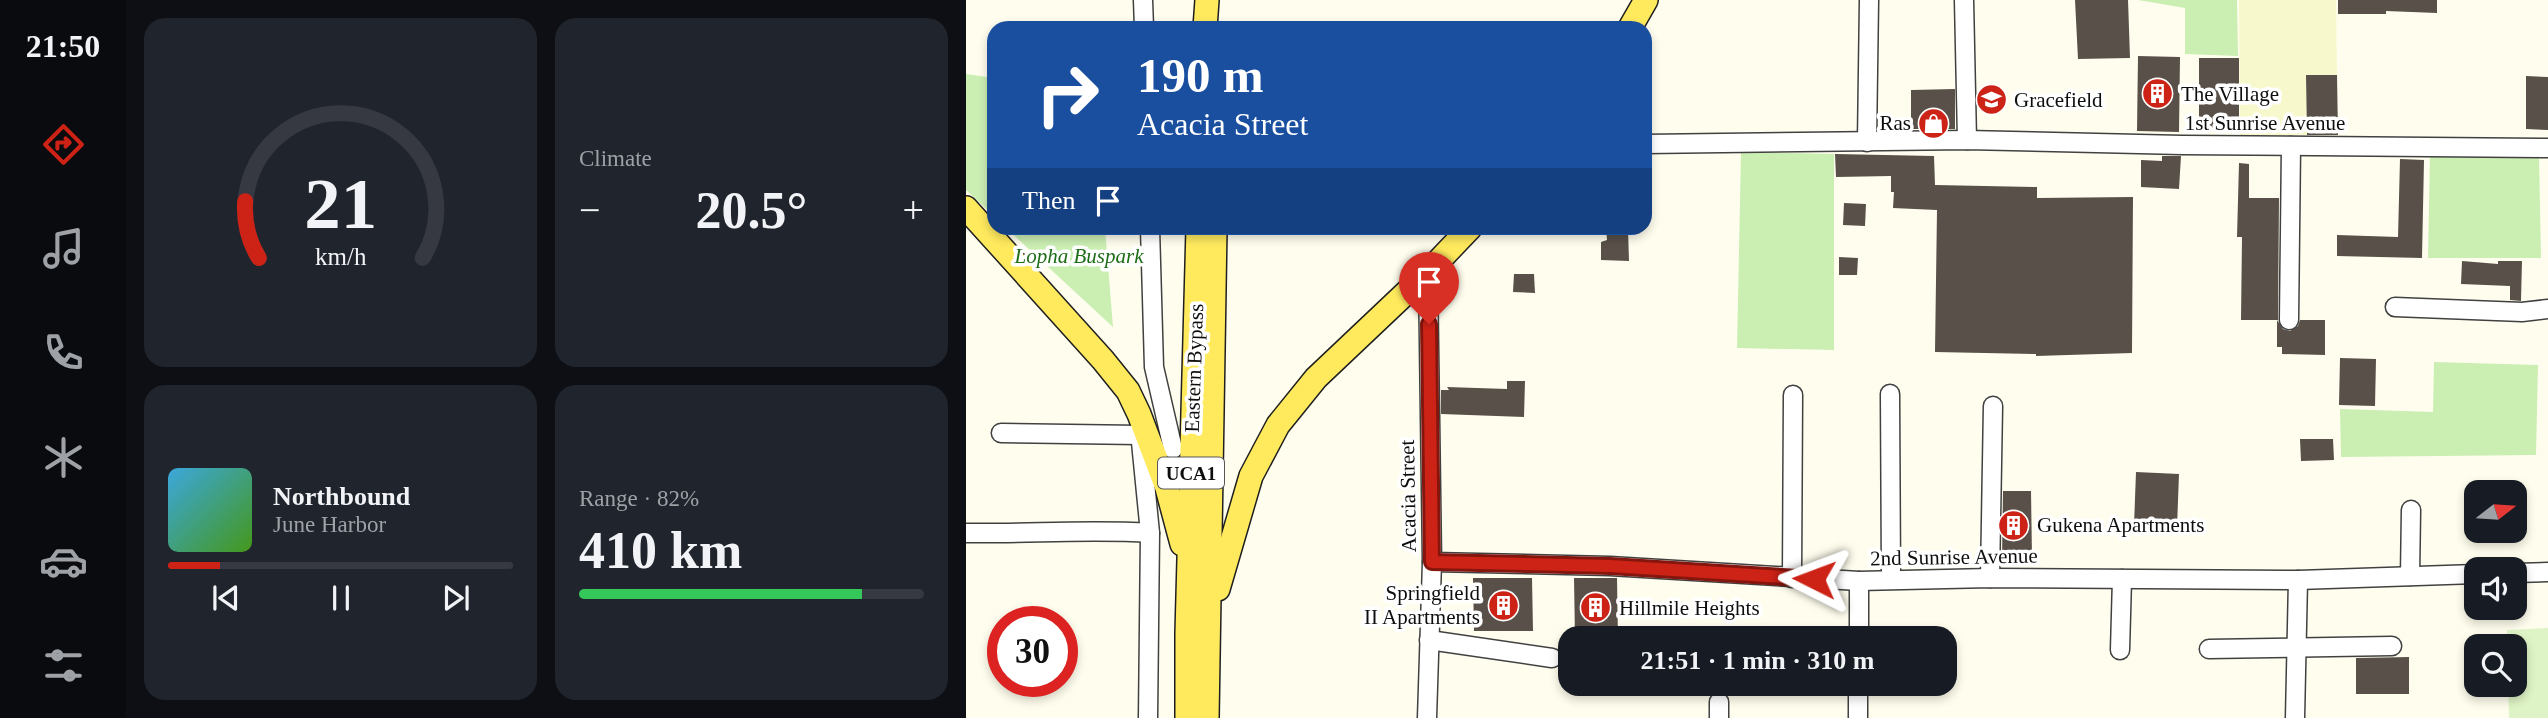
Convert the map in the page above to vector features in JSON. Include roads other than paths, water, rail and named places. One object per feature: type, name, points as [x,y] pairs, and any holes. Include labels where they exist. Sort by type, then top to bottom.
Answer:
[{"type":"main road","points":[[1634,21],[1646,0]]},
{"type":"main road","points":[[1206,21],[1210,1]]},
{"type":"main road","points":[[1210,1],[1217,21]]},
{"type":"main road","points":[[966,208],[987,231]]},
{"type":"main road","points":[[990,235],[1128,391],[1167,488],[1188,571]]},
{"type":"main road","name":"Eastern Bypass","points":[[1187,718],[1188,571],[1198,235]]},
{"type":"main road","name":"Eastern Bypass","points":[[1207,718],[1215,235]]},
{"type":"main road","points":[[1209,623],[1251,476],[1278,425],[1316,378],[1463,235]]},
{"type":"street","points":[[1143,0],[1145,21]]},
{"type":"street","points":[[1867,142],[1868,0]]},
{"type":"street","points":[[1964,0],[1966,140]]},
{"type":"street","name":"1st Sunrise Avenue","points":[[1652,144],[1966,140],[2548,148]]},
{"type":"street","points":[[2289,320],[2291,146]]},
{"type":"street","points":[[1150,235],[1154,367],[1173,449]]},
{"type":"street","name":"Acacia Street","points":[[1427,718],[1432,562],[1428,272]]},
{"type":"street","points":[[2395,307],[2522,312],[2548,309]]},
{"type":"street","points":[[1890,394],[1891,578]]},
{"type":"street","points":[[1791,578],[1793,395]]},
{"type":"street","points":[[1990,578],[1993,406]]},
{"type":"street","points":[[1001,433],[1140,424],[1150,533],[1148,718]]},
{"type":"street","points":[[2410,576],[2411,510]]},
{"type":"street","points":[[966,533],[1150,533]]},
{"type":"street","name":"2nd Sunrise Avenue","points":[[1432,562],[1610,566],[1859,581],[1891,578],[2298,580],[2464,574]]},
{"type":"street","points":[[2527,573],[2548,572]]},
{"type":"street","points":[[2120,650],[2122,579]]},
{"type":"street","points":[[2295,718],[2298,580]]},
{"type":"street","points":[[1859,581],[1859,626]]},
{"type":"street","points":[[1429,640],[1552,658]]},
{"type":"street","points":[[2208,649],[2392,646]]},
{"type":"street","points":[[1858,696],[1858,718]]},
{"type":"place","name":"The Village","points":[[2158,94]]},
{"type":"place","name":"Gracefield","points":[[1991,100]]},
{"type":"place","name":"Ras","points":[[1934,123]]},
{"type":"place","name":"Gukena Apartments","points":[[2014,525]]},
{"type":"place","name":"Springfield II Apartments","points":[[1503,605]]},
{"type":"place","name":"Hillmile Heights","points":[[1596,608]]},
{"type":"park label","name":"Lopha Buspark","points":[[1079,256]]}]
